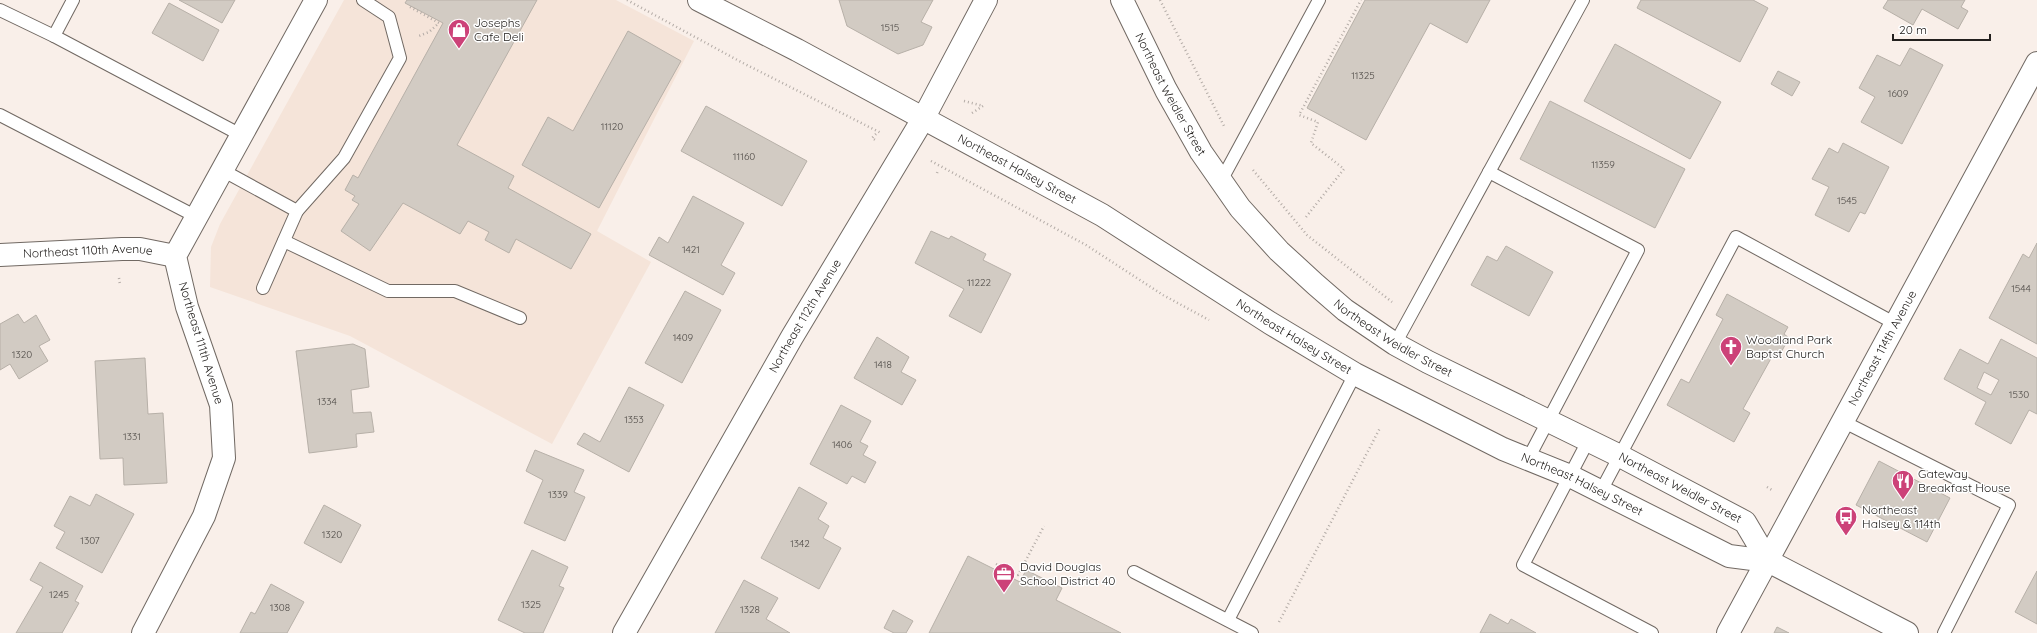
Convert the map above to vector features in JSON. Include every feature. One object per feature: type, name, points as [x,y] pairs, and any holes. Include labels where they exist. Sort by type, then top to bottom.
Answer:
[{"type":"main road","points":[[176,256],[316,0]]},
{"type":"main road","name":"Northeast Halsey Street","points":[[699,0],[923,118],[1102,215],[1270,323],[1355,374],[1503,449],[1570,476],[1729,556],[1768,561],[1907,633]]},
{"type":"main road","name":"Northeast 112th Avenue","points":[[624,633],[792,337],[906,148],[986,0]]},
{"type":"main road","name":"Northeast Weidler Street","points":[[1122,0],[1166,90],[1201,152],[1240,208],[1284,256],[1345,310],[1395,344],[1428,362],[1620,456],[1745,522],[1768,561]]},
{"type":"main road","name":"Northeast 114th Avenue","points":[[1728,633],[1844,422],[2037,64]]},
{"type":"main road","name":"Northeast 110th Avenue","points":[[0,255],[140,249],[176,256]]},
{"type":"main road","name":"Northeast 111th Avenue","points":[[143,633],[204,516],[224,458],[221,405],[187,307],[176,256]]},
{"type":"lane","points":[[54,36],[72,0]]},
{"type":"lane","points":[[263,288],[297,211],[344,158],[400,58],[389,17],[363,0]]},
{"type":"lane","points":[[1221,181],[1319,0]]},
{"type":"lane","points":[[1395,344],[1583,0]]},
{"type":"lane","points":[[0,10],[54,36],[241,135]]},
{"type":"lane","points":[[0,115],[196,218]]},
{"type":"lane","points":[[222,170],[297,211]]},
{"type":"lane","points":[[1489,172],[1638,250],[1528,459]]},
{"type":"lane","points":[[1601,491],[1736,237],[1896,324]]},
{"type":"lane","points":[[284,241],[388,291],[455,291],[520,318]]},
{"type":"lane","points":[[1228,620],[1355,374]]},
{"type":"lane","points":[[1844,422],[2009,505],[1944,633]]},
{"type":"lane","points":[[1588,441],[1523,565],[1652,633]]},
{"type":"lane","points":[[1134,572],[1252,633]]},
{"type":"path","points":[[627,0],[1086,245],[1163,295],[1210,320]]},
{"type":"path","points":[[1160,0],[1227,132]]},
{"type":"path","points":[[1306,217],[1344,170],[1311,143],[1318,122],[1299,115],[1361,0]]},
{"type":"path","points":[[397,45],[429,32],[439,23],[409,6]]},
{"type":"path","points":[[960,100],[983,106]]},
{"type":"path","points":[[872,138],[876,134]]},
{"type":"path","points":[[1249,164],[1307,235],[1410,316]]},
{"type":"path","points":[[1279,622],[1380,428]]},
{"type":"path","points":[[1766,487],[1772,490]]},
{"type":"path","points":[[996,564],[1018,576],[1044,526]]},
{"type":"shaded area","points":[[344,0],[616,0],[694,41],[597,231],[651,262],[552,444],[350,336],[210,287],[211,247],[220,224]]},
{"type":"building","points":[[179,0],[235,0],[222,23]]},
{"type":"building","points":[[407,0],[537,0],[457,145],[514,176],[508,188],[591,234],[571,269],[516,239],[509,253],[485,240],[489,232],[468,221],[460,234],[403,203],[370,251],[341,231],[359,204],[352,200],[355,196],[345,190],[353,175],[358,178],[443,23],[405,3]]},
{"type":"building","points":[[839,0],[933,0],[921,22],[932,27],[923,45],[898,54],[847,26]]},
{"type":"building","points":[[1365,0],[1490,0],[1467,43],[1430,23],[1366,140],[1307,108]]},
{"type":"building","points":[[1641,0],[1753,0],[1768,8],[1740,62],[1637,8]]},
{"type":"building","points":[[1888,0],[1965,0],[1961,7],[1968,11],[1958,29],[1922,9],[1913,25],[1883,8]]},
{"type":"building","points":[[169,3],[219,30],[203,61],[152,33]]},
{"type":"building","points":[[628,31],[681,61],[599,208],[522,165],[548,117],[573,131]]},
{"type":"building","points":[[1615,44],[1721,102],[1690,159],[1584,101]]},
{"type":"building","points":[[1910,48],[1943,65],[1902,144],[1861,122],[1875,97],[1859,88],[1877,55],[1900,66]]},
{"type":"building","points":[[1778,71],[1800,82],[1792,96],[1771,84]]},
{"type":"building","points":[[1550,101],[1685,169],[1655,228],[1520,159]]},
{"type":"building","points":[[706,106],[807,161],[782,206],[681,151]]},
{"type":"building","points":[[1843,143],[1889,167],[1865,214],[1860,212],[1849,232],[1815,215],[1829,187],[1812,179],[1829,148],[1838,153]]},
{"type":"building","points":[[693,196],[744,223],[721,265],[735,273],[723,295],[649,255],[659,237],[668,243]]},
{"type":"building","points":[[931,231],[949,239],[951,236],[986,254],[983,260],[1011,274],[981,333],[949,316],[964,289],[915,263]]},
{"type":"building","points":[[2037,243],[2037,344],[1989,318],[2023,254],[2029,258]]},
{"type":"building","points":[[1506,246],[1553,272],[1529,316],[1471,285],[1487,256],[1497,261]]},
{"type":"building","points":[[685,291],[721,310],[682,383],[645,363]]},
{"type":"building","name":"Woodland Park Baptst Church","points":[[1727,294],[1788,327],[1784,334],[1789,338],[1779,356],[1774,353],[1743,409],[1750,413],[1734,442],[1667,405],[1681,379],[1689,383],[1723,319],[1716,315]]},
{"type":"building","points":[[18,314],[24,323],[36,315],[50,340],[39,346],[48,361],[19,379],[10,364],[0,370],[0,324]]},
{"type":"building","points":[[877,337],[909,357],[901,372],[916,380],[902,405],[854,378]]},
{"type":"building","points":[[2001,339],[2037,358],[2037,414],[2029,410],[2011,444],[1975,424],[1986,402],[1944,379],[1960,349],[1988,364]],"holes":[[[1984,372],[1999,380],[1991,395],[1977,388]]]},
{"type":"building","points":[[353,344],[365,349],[369,387],[351,390],[353,413],[371,412],[374,432],[356,434],[357,447],[309,453],[296,351]]},
{"type":"building","points":[[145,358],[148,414],[163,413],[167,483],[124,485],[123,458],[100,459],[95,361]]},
{"type":"building","points":[[629,387],[664,405],[629,472],[577,444],[584,433],[600,442]]},
{"type":"building","points":[[841,405],[871,421],[860,442],[868,446],[863,455],[876,462],[865,483],[852,476],[847,484],[810,464]]},
{"type":"building","points":[[535,450],[584,470],[574,492],[585,497],[565,541],[524,523],[543,480],[526,471]]},
{"type":"building","name":"Gateway Breakfast House","points":[[1879,461],[1950,498],[1927,542],[1856,505]]},
{"type":"building","points":[[799,487],[827,503],[818,519],[829,526],[823,538],[841,548],[819,589],[761,558]]},
{"type":"building","points":[[96,494],[134,514],[102,573],[56,548],[65,532],[54,526],[70,496],[90,506]]},
{"type":"building","points":[[324,505],[361,525],[341,563],[304,543]]},
{"type":"building","points":[[532,550],[568,567],[559,586],[564,588],[543,633],[525,633],[498,620]]},
{"type":"building","name":"David Douglas School District 40","points":[[968,556],[1020,582],[1026,570],[1062,588],[1056,600],[1121,633],[929,633]]},
{"type":"building","points":[[40,562],[83,586],[75,601],[79,603],[62,633],[16,633],[43,587],[30,580]]},
{"type":"building","points":[[2037,571],[2037,624],[2015,612]]},
{"type":"building","points":[[744,580],[778,598],[766,619],[790,633],[715,633]]},
{"type":"building","points":[[271,584],[304,602],[287,633],[240,633],[251,612],[255,614]]},
{"type":"building","points":[[893,610],[913,621],[906,633],[894,633],[884,628]]},
{"type":"building","points":[[1490,614],[1508,624],[1511,619],[1536,633],[1480,633]]},
{"type":"building","points":[[1777,627],[1789,633],[1774,633]]},
{"type":"place","name":"Josephs Cafe Deli","points":[[459,50]]},
{"type":"place","name":"Woodland Park Baptst Church","points":[[1731,366]]},
{"type":"place","name":"Gateway Breakfast House","points":[[1903,500]]},
{"type":"place","name":"Northeast Halsey & 114th","points":[[1846,536]]},
{"type":"place","name":"David Douglas School District 40","points":[[1004,594]]}]
